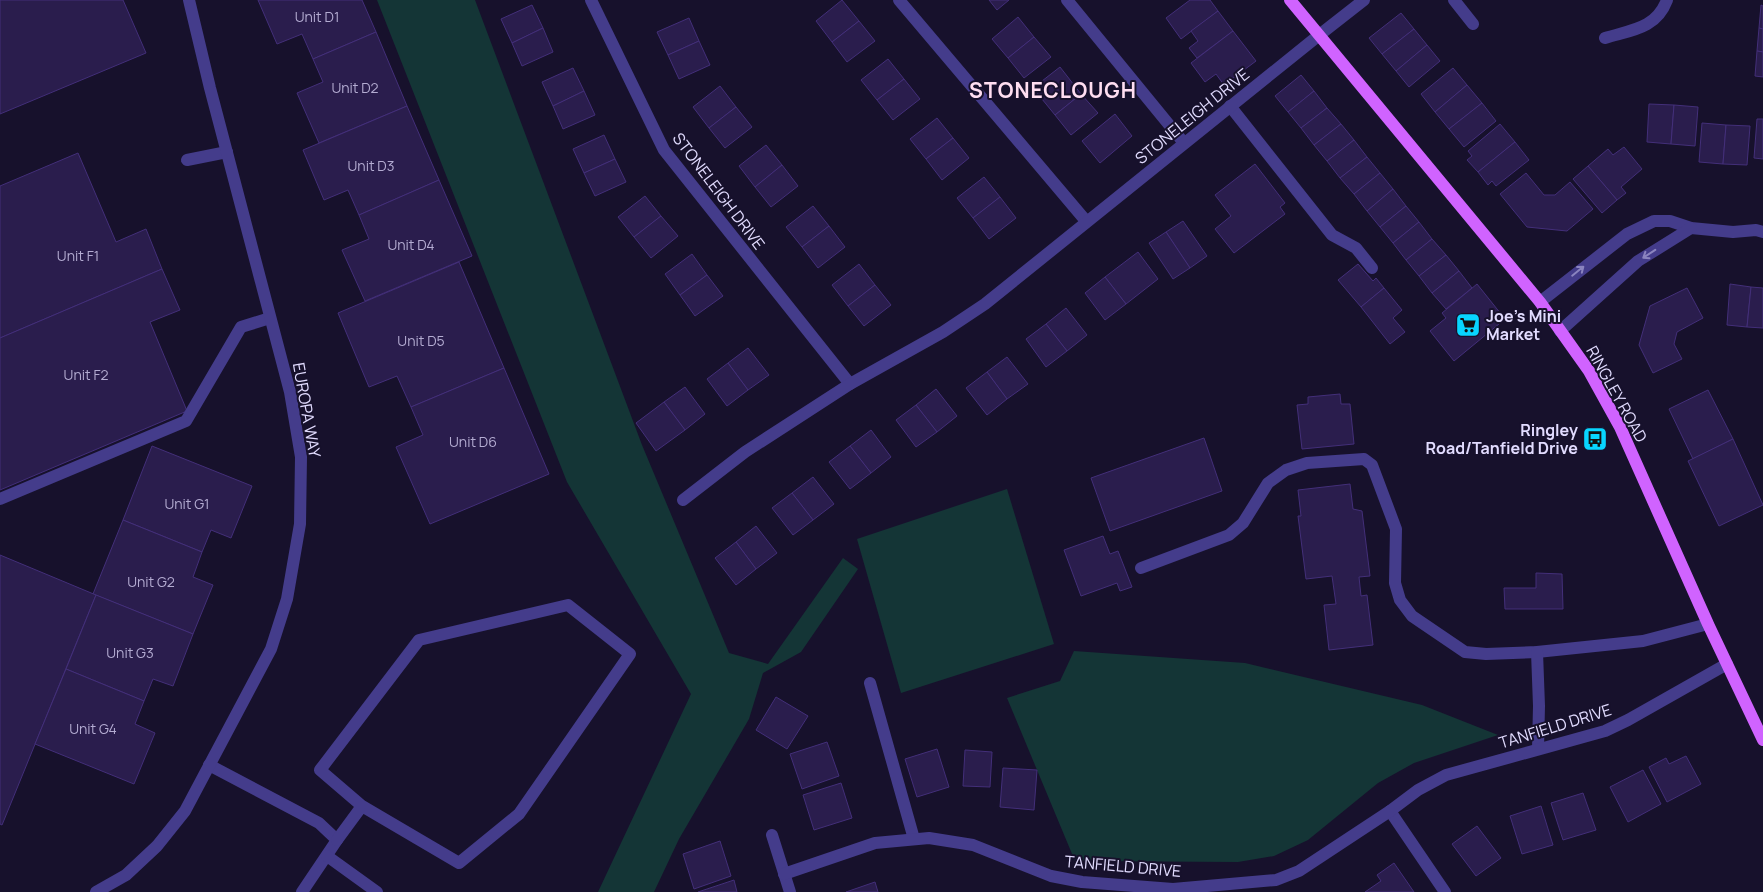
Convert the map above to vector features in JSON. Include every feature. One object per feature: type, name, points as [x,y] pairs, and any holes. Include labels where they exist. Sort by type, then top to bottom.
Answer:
[{"type":"main road","name":"RINGLEY ROAD","points":[[1290,0],[1540,302],[1589,371],[1620,427],[1708,624],[1763,740]]},
{"type":"street","name":"EUROPA WAY","points":[[96,892],[126,875],[157,846],[185,811],[271,649],[287,599],[300,524],[301,457],[290,392],[189,0]]},
{"type":"street","name":"STONELEIGH DRIVE","points":[[591,0],[664,150],[850,384]]},
{"type":"street","points":[[1067,0],[1184,143]]},
{"type":"street","name":"STONELEIGH DRIVE","points":[[683,500],[745,452],[850,384],[943,332],[985,304],[1086,221],[1364,0]]},
{"type":"street","points":[[1454,0],[1473,24]]},
{"type":"street","points":[[1605,38],[1638,30],[1652,21],[1663,10],[1667,0]]},
{"type":"street","points":[[906,2],[1086,221]]},
{"type":"street","points":[[1230,106],[1332,235],[1356,248],[1372,268]]},
{"type":"street","points":[[187,160],[227,152]]},
{"type":"street","points":[[1540,302],[1627,234],[1654,222],[1670,221],[1691,228],[1733,232],[1761,229]]},
{"type":"street","points":[[1560,331],[1638,261],[1691,228]]},
{"type":"street","points":[[0,499],[186,420],[241,327],[270,318]]},
{"type":"street","points":[[1141,568],[1229,535],[1243,523],[1268,484],[1286,470],[1307,463],[1364,460],[1372,465],[1396,529],[1395,582],[1400,600],[1412,616],[1465,652],[1486,654],[1537,652],[1643,641],[1708,624]]},
{"type":"street","points":[[568,605],[630,654],[519,814],[459,863],[362,806],[320,770],[419,640],[568,605]]},
{"type":"street","points":[[1537,652],[1538,749]]},
{"type":"street","name":"TANFIELD DRIVE","points":[[784,874],[875,843],[929,838],[973,845],[1050,876],[1082,882],[1174,891],[1276,880],[1299,871],[1390,811],[1418,790],[1446,775],[1605,731],[1727,664]]},
{"type":"street","points":[[870,683],[914,839]]},
{"type":"street","points":[[209,765],[319,823],[338,840]]},
{"type":"street","points":[[302,892],[362,806]]},
{"type":"street","points":[[1390,811],[1445,892]]},
{"type":"street","points":[[772,835],[790,892]]},
{"type":"street","points":[[327,856],[377,892]]},
{"type":"green space","points":[[377,0],[475,0],[642,445],[729,653],[768,664],[843,558],[858,569],[801,652],[763,673],[749,719],[679,839],[654,892],[598,892],[691,694],[567,482]]},
{"type":"green space","points":[[1007,489],[1054,644],[901,693],[857,539]]},
{"type":"green space","points":[[1074,651],[1245,663],[1422,705],[1498,735],[1414,763],[1378,783],[1308,840],[1274,856],[1238,862],[1075,861],[1007,698],[1060,681]]},
{"type":"building","points":[[0,0],[123,0],[146,53],[0,114]]},
{"type":"building","points":[[258,0],[362,0],[376,32],[313,59],[302,34],[277,44]]},
{"type":"building","points":[[842,0],[859,21],[832,42],[816,21]]},
{"type":"building","points":[[989,0],[1009,0],[997,10]]},
{"type":"building","points":[[1190,0],[1210,0],[1218,11],[1181,39],[1166,18]]},
{"type":"building","points":[[532,5],[543,28],[512,43],[501,19]]},
{"type":"building","points":[[1761,5],[1763,6],[1763,29],[1759,28]]},
{"type":"building","points":[[1218,11],[1233,31],[1197,58],[1189,48],[1198,41],[1191,31]]},
{"type":"building","points":[[1401,13],[1414,29],[1382,54],[1369,38]]},
{"type":"building","points":[[1018,17],[1034,37],[1008,58],[992,39]]},
{"type":"building","points":[[689,18],[699,41],[668,55],[657,32]]},
{"type":"building","points":[[859,21],[875,41],[847,62],[832,42]]},
{"type":"building","points":[[543,28],[553,52],[522,66],[512,43]]},
{"type":"building","points":[[1759,28],[1763,29],[1763,52],[1757,51]]},
{"type":"building","points":[[1414,29],[1427,45],[1396,71],[1382,54]]},
{"type":"building","points":[[1233,31],[1256,61],[1224,85],[1216,74],[1205,82],[1191,63]]},
{"type":"building","points":[[376,32],[407,106],[319,143],[297,93],[323,82],[313,59]]},
{"type":"building","points":[[1034,37],[1051,57],[1024,78],[1008,58]]},
{"type":"building","points":[[699,41],[710,65],[679,79],[668,55]]},
{"type":"building","points":[[1427,45],[1440,61],[1409,87],[1396,71]]},
{"type":"building","points":[[1757,51],[1763,52],[1763,77],[1755,76]]},
{"type":"building","points":[[888,59],[904,79],[877,100],[861,80]]},
{"type":"building","points":[[1060,67],[1081,94],[1055,115],[1033,88]]},
{"type":"building","points":[[573,68],[584,91],[553,106],[542,82]]},
{"type":"building","points":[[1453,68],[1467,85],[1435,112],[1421,94]]},
{"type":"building","points":[[1301,75],[1314,91],[1288,112],[1275,96]]},
{"type":"building","points":[[904,79],[920,99],[893,120],[877,100]]},
{"type":"building","points":[[1467,85],[1482,103],[1449,129],[1435,112]]},
{"type":"building","points":[[720,86],[736,107],[709,128],[693,107]]},
{"type":"building","points":[[584,91],[595,115],[563,129],[553,106]]},
{"type":"building","points":[[1314,91],[1327,108],[1301,128],[1288,112]]},
{"type":"building","points":[[1081,94],[1098,113],[1071,135],[1055,115]]},
{"type":"building","points":[[1482,103],[1496,121],[1464,147],[1449,129]]},
{"type":"building","points":[[1649,104],[1674,105],[1671,144],[1647,142]]},
{"type":"building","points":[[1674,105],[1698,107],[1695,146],[1671,144]]},
{"type":"building","points":[[407,106],[439,180],[359,215],[348,190],[324,200],[303,150]]},
{"type":"building","points":[[736,107],[752,127],[725,148],[709,128]]},
{"type":"building","points":[[1327,108],[1341,124],[1314,145],[1301,128]]},
{"type":"building","points":[[1115,114],[1132,136],[1100,163],[1082,141]]},
{"type":"building","points":[[937,118],[953,138],[926,159],[910,139]]},
{"type":"building","points":[[1757,119],[1763,119],[1763,159],[1754,158]]},
{"type":"building","points":[[1702,123],[1726,125],[1723,164],[1699,162]]},
{"type":"building","points":[[1341,124],[1354,140],[1327,161],[1314,145]]},
{"type":"building","points":[[1500,124],[1515,142],[1478,172],[1467,160],[1472,156],[1468,151]]},
{"type":"building","points":[[1726,125],[1750,126],[1747,165],[1723,164]]},
{"type":"building","points":[[604,135],[615,159],[584,173],[573,149]]},
{"type":"building","points":[[953,138],[969,158],[942,180],[926,159]]},
{"type":"building","points":[[1354,140],[1367,157],[1340,178],[1327,161]]},
{"type":"building","points":[[1515,142],[1529,160],[1496,186],[1492,181],[1488,185],[1478,172]]},
{"type":"building","points":[[766,145],[782,165],[755,187],[739,166]]},
{"type":"building","points":[[1624,147],[1642,169],[1621,187],[1626,193],[1617,200],[1588,166],[1608,149],[1613,155]]},
{"type":"building","points":[[78,153],[116,242],[146,229],[162,269],[0,338],[0,186]]},
{"type":"building","points":[[1367,157],[1380,173],[1354,194],[1340,178]]},
{"type":"building","points":[[615,159],[626,182],[595,196],[584,173]]},
{"type":"building","points":[[1255,164],[1285,203],[1280,207],[1285,214],[1234,253],[1215,229],[1231,216],[1215,195]]},
{"type":"building","points":[[782,165],[798,186],[771,207],[755,187]]},
{"type":"building","points":[[1588,166],[1617,200],[1602,213],[1573,179]]},
{"type":"building","points":[[1380,173],[1393,189],[1367,211],[1354,194]]},
{"type":"building","points":[[1526,173],[1544,195],[1555,195],[1570,182],[1593,209],[1567,231],[1527,227],[1500,194]]},
{"type":"building","points":[[984,177],[1000,197],[973,218],[957,198]]},
{"type":"building","points":[[439,180],[472,256],[365,301],[342,250],[369,239],[359,215]]},
{"type":"building","points":[[1393,189],[1406,206],[1380,227],[1367,211]]},
{"type":"building","points":[[645,196],[661,216],[634,237],[618,217]]},
{"type":"building","points":[[1000,197],[1016,218],[989,239],[973,218]]},
{"type":"building","points":[[813,206],[829,226],[802,247],[786,227]]},
{"type":"building","points":[[1406,206],[1419,222],[1393,243],[1380,227]]},
{"type":"building","points":[[661,216],[678,236],[651,258],[634,237]]},
{"type":"building","points":[[1183,221],[1207,256],[1190,268],[1166,232]]},
{"type":"building","points":[[1419,222],[1432,239],[1406,260],[1393,243]]},
{"type":"building","points":[[829,226],[845,247],[818,268],[802,247]]},
{"type":"building","points":[[1166,232],[1190,268],[1173,279],[1149,243]]},
{"type":"building","points":[[1432,239],[1446,255],[1419,276],[1406,260]]},
{"type":"building","points":[[1138,252],[1158,279],[1126,304],[1105,277]]},
{"type":"building","points":[[692,254],[707,275],[680,295],[665,274]]},
{"type":"building","points":[[1446,255],[1459,271],[1432,293],[1419,276]]},
{"type":"building","points":[[459,262],[504,368],[411,407],[397,376],[369,387],[338,313]]},
{"type":"building","points":[[859,264],[875,285],[848,306],[832,285]]},
{"type":"building","points":[[1358,264],[1373,281],[1376,278],[1384,288],[1361,307],[1338,280]]},
{"type":"building","points":[[162,269],[180,310],[150,322],[187,411],[0,490],[0,338]]},
{"type":"building","points":[[1459,271],[1472,288],[1446,309],[1432,293]]},
{"type":"building","points":[[707,275],[723,296],[695,316],[680,295]]},
{"type":"building","points":[[1105,277],[1126,304],[1105,320],[1085,293]]},
{"type":"building","name":"Joe's Mini Market","points":[[1477,284],[1505,319],[1454,361],[1430,331],[1446,318],[1442,313]]},
{"type":"building","points":[[1730,284],[1751,287],[1747,327],[1727,325]]},
{"type":"building","points":[[875,285],[891,305],[864,326],[848,306]]},
{"type":"building","points":[[1751,287],[1763,288],[1763,328],[1747,327]]},
{"type":"building","points":[[1384,288],[1402,310],[1393,318],[1405,332],[1390,344],[1361,307]]},
{"type":"building","points":[[1687,288],[1703,318],[1677,332],[1674,344],[1682,359],[1653,373],[1639,345],[1650,306]]},
{"type":"building","points":[[1066,308],[1087,335],[1067,351],[1046,324]]},
{"type":"building","points":[[1046,324],[1067,351],[1046,367],[1026,339]]},
{"type":"building","points":[[748,348],[769,375],[748,390],[728,363]]},
{"type":"building","points":[[1007,357],[1028,384],[1007,399],[987,372]]},
{"type":"building","points":[[728,363],[748,390],[727,406],[707,379]]},
{"type":"building","points":[[504,368],[549,474],[430,524],[396,447],[423,435],[411,407]]},
{"type":"building","points":[[987,372],[1007,399],[987,415],[966,388]]},
{"type":"building","points":[[685,387],[705,414],[685,430],[664,402]]},
{"type":"building","points":[[936,389],[957,416],[937,432],[916,405]]},
{"type":"building","points":[[1708,390],[1733,439],[1693,459],[1669,409]]},
{"type":"building","points":[[1340,394],[1341,404],[1350,404],[1354,444],[1302,449],[1297,405],[1308,404],[1308,397]]},
{"type":"building","points":[[664,402],[685,430],[656,451],[636,423]]},
{"type":"building","points":[[916,405],[937,432],[916,447],[896,420]]},
{"type":"building","points":[[871,430],[891,457],[871,473],[850,446]]},
{"type":"building","points":[[1204,438],[1222,491],[1110,531],[1091,478]]},
{"type":"building","points":[[1733,439],[1763,505],[1719,526],[1688,461]]},
{"type":"building","points":[[152,446],[252,486],[231,538],[211,530],[202,552],[123,520]]},
{"type":"building","points":[[850,446],[871,473],[850,489],[829,462]]},
{"type":"building","points":[[813,477],[834,504],[813,520],[792,493]]},
{"type":"building","points":[[1350,484],[1353,509],[1362,511],[1370,576],[1359,577],[1361,596],[1367,595],[1373,645],[1329,650],[1324,605],[1336,604],[1332,576],[1306,579],[1298,516],[1301,516],[1298,490]]},
{"type":"building","points":[[792,493],[813,520],[793,535],[772,508]]},
{"type":"building","points":[[123,520],[202,552],[193,577],[213,585],[193,634],[93,594]]},
{"type":"building","points":[[756,526],[777,553],[756,569],[736,542]]},
{"type":"building","points":[[1103,536],[1110,554],[1118,551],[1132,587],[1120,591],[1117,583],[1081,596],[1064,550]]},
{"type":"building","points":[[736,542],[756,569],[736,585],[715,558]]},
{"type":"building","points":[[0,555],[96,595],[2,825],[0,824]]},
{"type":"building","points":[[1536,573],[1562,574],[1563,609],[1505,609],[1504,588],[1536,588]]},
{"type":"building","points":[[96,595],[193,634],[173,686],[153,679],[144,701],[66,669]]},
{"type":"building","points":[[66,669],[144,701],[135,724],[155,733],[134,784],[35,744]]},
{"type":"building","points":[[776,697],[808,716],[787,749],[756,730]]},
{"type":"building","points":[[827,742],[839,776],[802,789],[790,754]]},
{"type":"building","points":[[937,749],[949,787],[917,797],[905,759]]},
{"type":"building","points":[[965,750],[992,752],[990,787],[963,786]]},
{"type":"building","points":[[1686,756],[1701,784],[1667,802],[1649,767],[1666,758],[1669,764]]},
{"type":"building","points":[[1003,768],[1037,770],[1034,810],[1000,807]]},
{"type":"building","points":[[1643,770],[1661,804],[1628,822],[1610,787]]},
{"type":"building","points":[[841,783],[852,818],[814,830],[803,795]]},
{"type":"building","points":[[1583,793],[1596,830],[1563,840],[1551,803]]},
{"type":"building","points":[[1541,806],[1553,845],[1522,854],[1510,816]]},
{"type":"building","points":[[1477,826],[1501,858],[1476,876],[1452,844]]},
{"type":"building","points":[[720,841],[731,876],[694,889],[683,854]]},
{"type":"building","points":[[1394,863],[1414,892],[1365,892],[1381,881],[1377,875]]},
{"type":"building","points":[[734,880],[737,892],[698,892]]},
{"type":"building","points":[[875,882],[878,892],[846,892]]},
{"type":"place","name":"Joe's Mini Market","points":[[1468,325]]},
{"type":"place","name":"Ringley Road/Tanfield Drive","points":[[1595,439]]},
{"type":"district","name":"STONECLOUGH","points":[[1053,90]]}]
